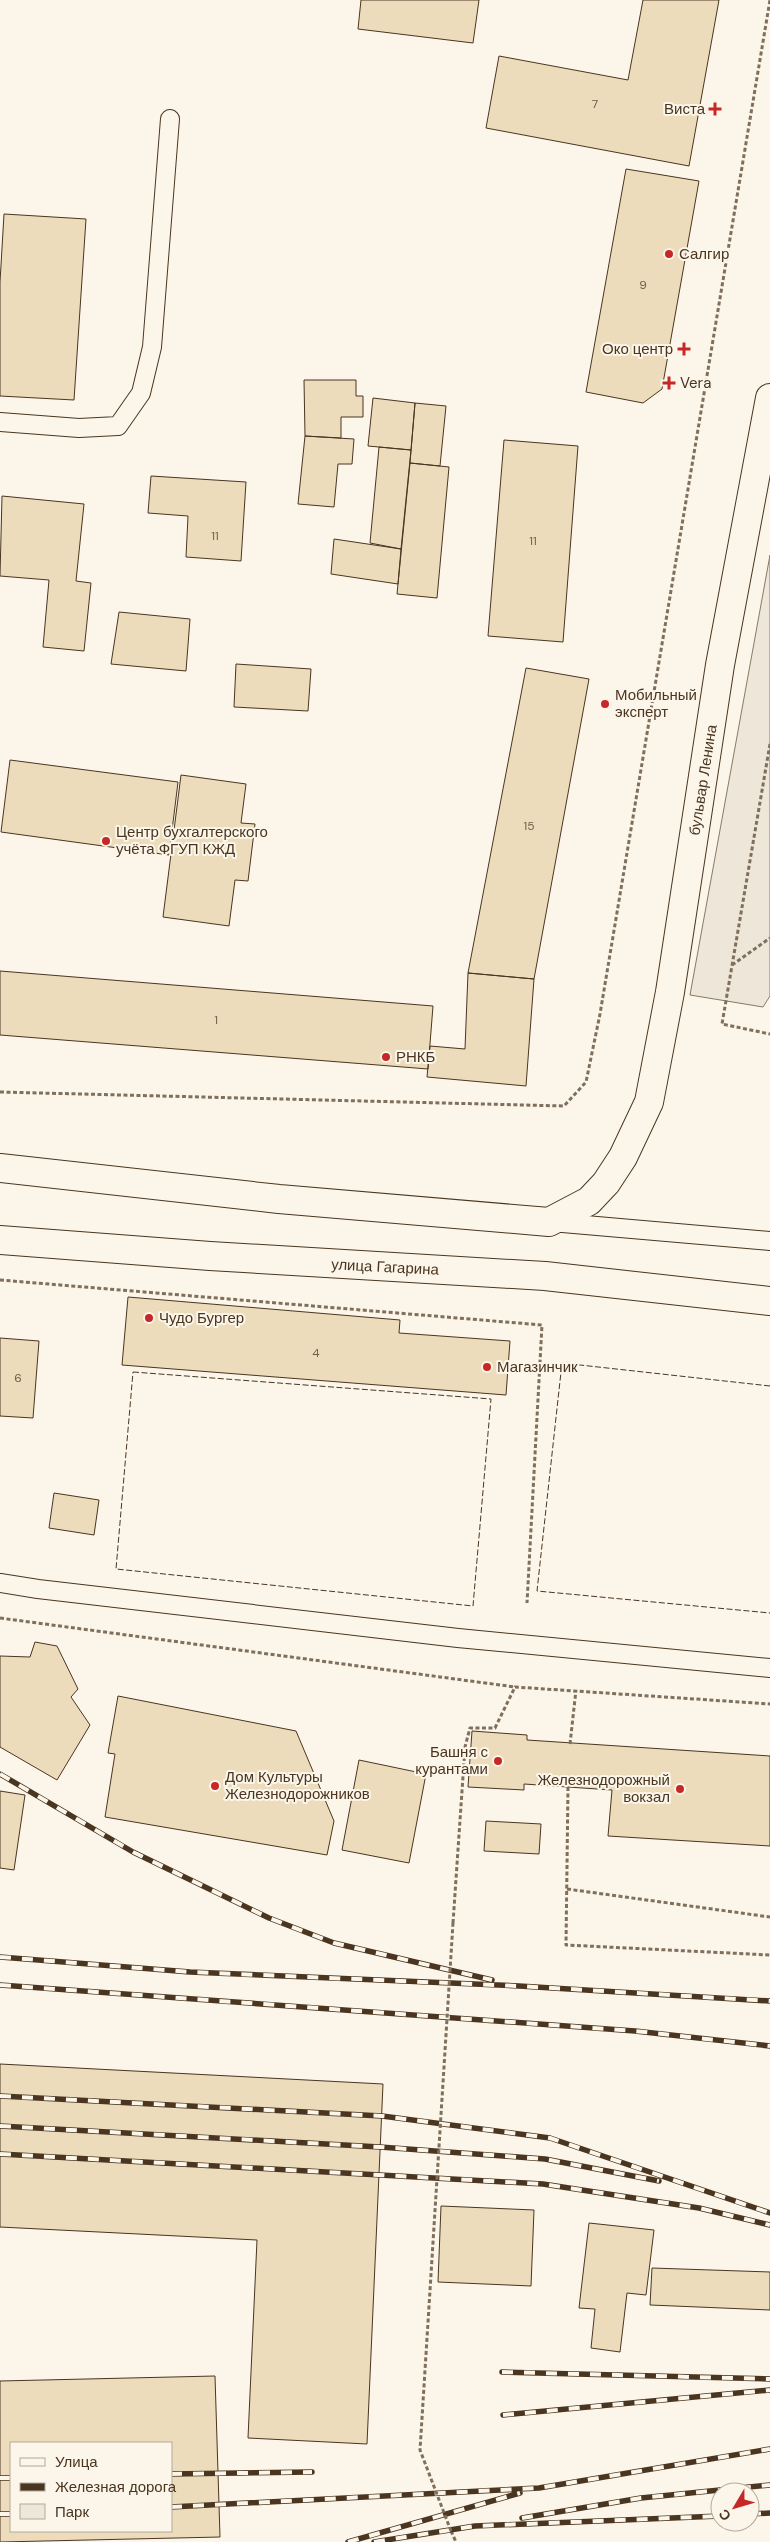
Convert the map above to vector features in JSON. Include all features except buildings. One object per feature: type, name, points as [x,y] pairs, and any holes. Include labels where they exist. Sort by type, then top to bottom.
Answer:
[{"type":"main road","name":"бульвар Ленина","points":[[549,1222],[590,1201],[606,1183],[623,1157],[649,1102],[670,992],[720,665],[770,398]]},
{"type":"main road","points":[[0,1168],[278,1199],[549,1222]]},
{"type":"main road","name":"улица Гагарина","points":[[0,1240],[210,1256],[545,1276],[770,1301]]},
{"type":"lane","points":[[0,422],[79,428],[118,426],[141,393],[152,347],[170,119]]},
{"type":"lane","points":[[549,1222],[770,1241]]},
{"type":"lane","points":[[0,1583],[458,1638],[770,1668]]},
{"type":"path","points":[[0,1092],[564,1106],[586,1082],[600,1014],[770,0]]},
{"type":"path","points":[[770,744],[722,1024],[770,1034]]},
{"type":"path","points":[[732,965],[770,938]]},
{"type":"path","points":[[0,1280],[542,1325],[527,1602]]},
{"type":"path","points":[[0,1618],[516,1687],[770,1704]]},
{"type":"path","points":[[456,2542],[420,2450],[465,1747],[470,1728],[495,1728],[516,1687]]},
{"type":"path","points":[[570,1744],[576,1690]]},
{"type":"path","points":[[568,1787],[566,1945],[770,1955]]},
{"type":"path","points":[[567,1889],[770,1917]]},
{"type":"green space","points":[[770,555],[770,996],[763,1007],[690,995]]},
{"type":"railway","points":[[0,1774],[133,1852],[269,1918],[334,1943],[492,1980]]},
{"type":"railway","points":[[0,1957],[190,1972],[519,1986],[770,2001]]},
{"type":"railway","points":[[0,1985],[635,2031],[770,2046]]},
{"type":"railway","points":[[0,2096],[382,2116],[550,2138],[770,2213]]},
{"type":"railway","points":[[0,2126],[380,2147],[545,2159],[659,2181]]},
{"type":"railway","points":[[0,2154],[543,2184],[699,2208],[770,2225]]},
{"type":"railway","points":[[502,2372],[770,2379]]},
{"type":"railway","points":[[503,2415],[770,2390]]},
{"type":"railway","points":[[172,2507],[539,2488],[770,2449]]},
{"type":"railway","points":[[172,2474],[312,2472]]},
{"type":"railway","points":[[0,2478],[10,2478]]},
{"type":"railway","points":[[522,2518],[641,2498],[770,2485]]},
{"type":"railway","points":[[348,2542],[520,2493]]},
{"type":"railway","points":[[760,2514],[770,2513]]},
{"type":"railway","points":[[0,2514],[10,2514]]},
{"type":"railway","points":[[374,2542],[475,2526],[710,2516]]},
{"type":"fence","points":[[770,1386],[562,1363],[537,1591],[770,1613]]},
{"type":"fence","points":[[133,1372],[491,1399],[473,1606],[116,1569],[133,1372]]},
{"type":"place","name":"Виста","points":[[715,109]]},
{"type":"place","name":"Салгир","points":[[669,254]]},
{"type":"place","name":"Око центр","points":[[684,349]]},
{"type":"place","name":"Vera","points":[[669,383]]},
{"type":"place","name":"Мобильный эксперт","points":[[605,704]]},
{"type":"place","name":"Центр бухгалтерского учёта ФГУП КЖД","points":[[106,841]]},
{"type":"place","name":"РНКБ","points":[[386,1057]]},
{"type":"place","name":"Чудо Бургер","points":[[149,1318]]},
{"type":"place","name":"Магазинчик","points":[[487,1367]]},
{"type":"place","name":"Башня с курантами","points":[[498,1761]]},
{"type":"place","name":"Дом Культуры Железнодорожников","points":[[215,1786]]},
{"type":"place","name":"Железнодорожный вокзал","points":[[680,1789]]}]
